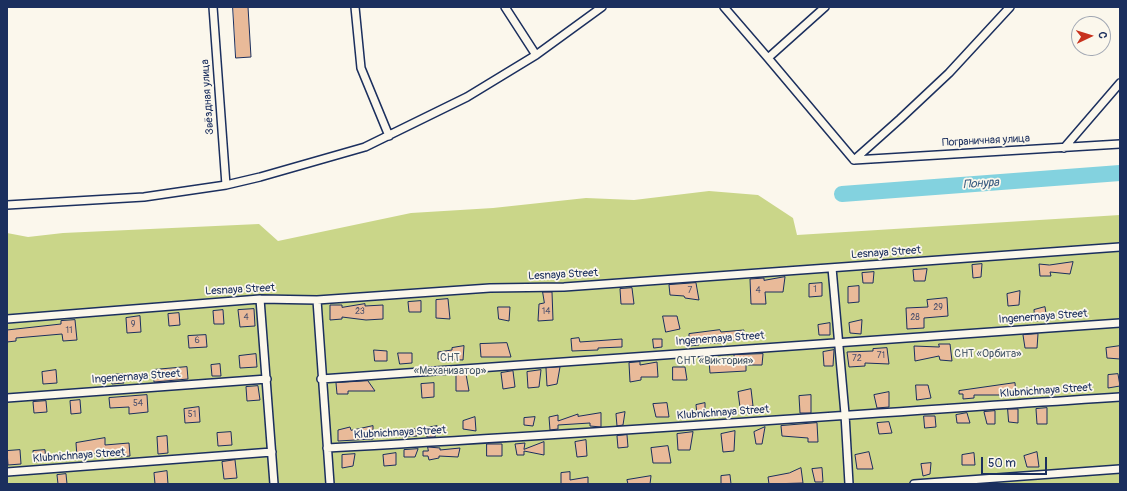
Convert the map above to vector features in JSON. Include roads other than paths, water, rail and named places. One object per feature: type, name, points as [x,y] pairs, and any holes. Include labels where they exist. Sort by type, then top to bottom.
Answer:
[{"type":"street","name":"Звёздная улица","points":[[213,7],[226,185]]},
{"type":"street","points":[[355,7],[361,68],[389,136]]},
{"type":"street","points":[[505,7],[536,55]]},
{"type":"street","points":[[7,205],[144,197],[226,185],[260,177],[365,147],[467,97],[536,55],[602,7]]},
{"type":"street","points":[[724,7],[854,160],[900,120],[949,73],[1010,7]]},
{"type":"street","points":[[768,58],[825,7]]},
{"type":"street","points":[[1064,148],[1120,83]]},
{"type":"street","name":"Пограничная улица","points":[[854,160],[1120,144]]},
{"type":"street","name":"Lesnaya Street","points":[[7,319],[260,299],[317,300],[490,288],[564,287],[1120,247]]},
{"type":"street","points":[[832,268],[845,414],[849,484]]},
{"type":"street","points":[[260,299],[274,484]]},
{"type":"street","points":[[317,300],[321,379],[330,484]]},
{"type":"street","name":"Ingenernaya Street","points":[[321,379],[1120,323]]},
{"type":"street","name":"Ingenernaya Street","points":[[7,398],[267,378]]},
{"type":"street","name":"Klubnichnaya Street","points":[[327,448],[573,435],[845,414],[1120,397]]},
{"type":"street","name":"Klubnichnaya Street","points":[[7,472],[272,452]]},
{"type":"street","points":[[914,484],[1120,469]]},
{"type":"waterway","name":"Понура","points":[[842,194],[1120,173]]},
{"type":"park label","name":"СНТ «Орбита»","points":[[988,354]]},
{"type":"park label","name":"СНТ «Виктория»","points":[[715,361]]},
{"type":"park label","name":"СНТ «Механизатор»","points":[[450,364]]}]
